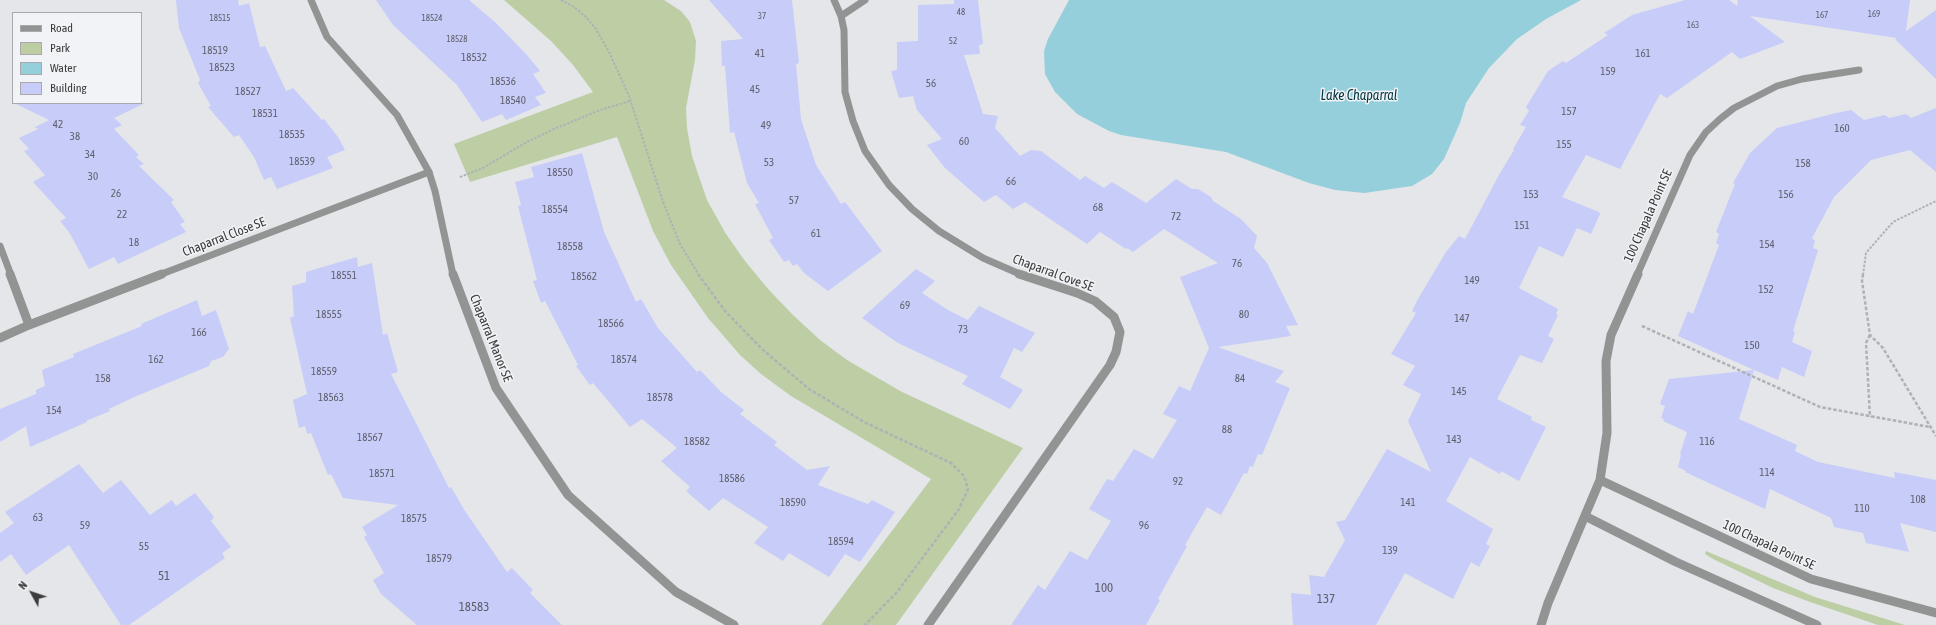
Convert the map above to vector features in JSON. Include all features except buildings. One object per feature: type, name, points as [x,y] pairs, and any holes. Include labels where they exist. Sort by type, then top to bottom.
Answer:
[{"type":"street","name":"Chaparral Manor SE","points":[[311,0],[327,37],[398,115],[429,172],[435,191],[454,280],[496,388],[504,401],[568,495],[676,592],[734,625]]},
{"type":"street","name":"Chaparral Cove SE","points":[[834,0],[841,16],[845,40],[845,92],[853,121],[870,159],[892,189],[912,209],[939,231],[983,258],[1030,279],[1077,293],[1096,301],[1114,317],[1120,332],[1116,352],[1110,365],[928,625]]},
{"type":"street","points":[[841,16],[865,0]]},
{"type":"street","name":"100 Chapala Point SE","points":[[1541,625],[1548,603],[1600,480],[1608,433],[1606,361],[1611,335],[1684,166],[1695,146],[1706,132],[1720,119],[1734,108],[1759,94],[1777,86],[1802,79],[1858,70]]},
{"type":"street","name":"Chaparral Close SE","points":[[0,338],[29,325],[429,172]]},
{"type":"street","points":[[0,246],[29,325]]},
{"type":"street","name":"100 Chapala Point SE","points":[[1600,480],[1811,579],[1936,613]]},
{"type":"street","points":[[1585,516],[1676,562],[1817,625]]},
{"type":"path","points":[[561,0],[578,10],[596,29],[610,52],[630,100],[663,202],[680,244],[694,269],[725,311],[763,350],[809,389],[864,422],[950,464],[964,476],[968,489],[959,510],[900,589],[865,625]]},
{"type":"path","points":[[460,177],[483,168],[525,143],[554,129],[630,100]]},
{"type":"path","points":[[1870,417],[1866,343],[1870,335],[1862,281],[1866,253],[1893,222],[1936,201]]},
{"type":"path","points":[[1642,326],[1707,357],[1820,407],[1930,427]]},
{"type":"path","points":[[1870,335],[1883,348],[1936,436]]},
{"type":"green space","points":[[504,0],[664,0],[681,11],[690,22],[696,41],[695,60],[686,108],[687,128],[692,156],[707,200],[726,234],[745,261],[769,290],[793,315],[820,340],[847,360],[902,392],[1023,448],[896,625],[821,625],[931,479],[791,396],[761,374],[740,355],[708,318],[671,265],[653,231],[617,137],[470,182],[454,144],[593,92],[573,65],[551,41]]},
{"type":"green space","points":[[1706,551],[1815,597],[1905,625],[1878,625],[1810,602],[1773,588],[1713,559],[1705,554]]},
{"type":"water","name":"Lake Chaparral","points":[[1069,0],[1581,0],[1546,19],[1517,39],[1489,68],[1466,103],[1460,123],[1444,159],[1432,174],[1412,186],[1364,193],[1335,190],[1309,183],[1226,152],[1121,135],[1109,131],[1077,114],[1055,92],[1045,74],[1044,51],[1048,39]]}]
